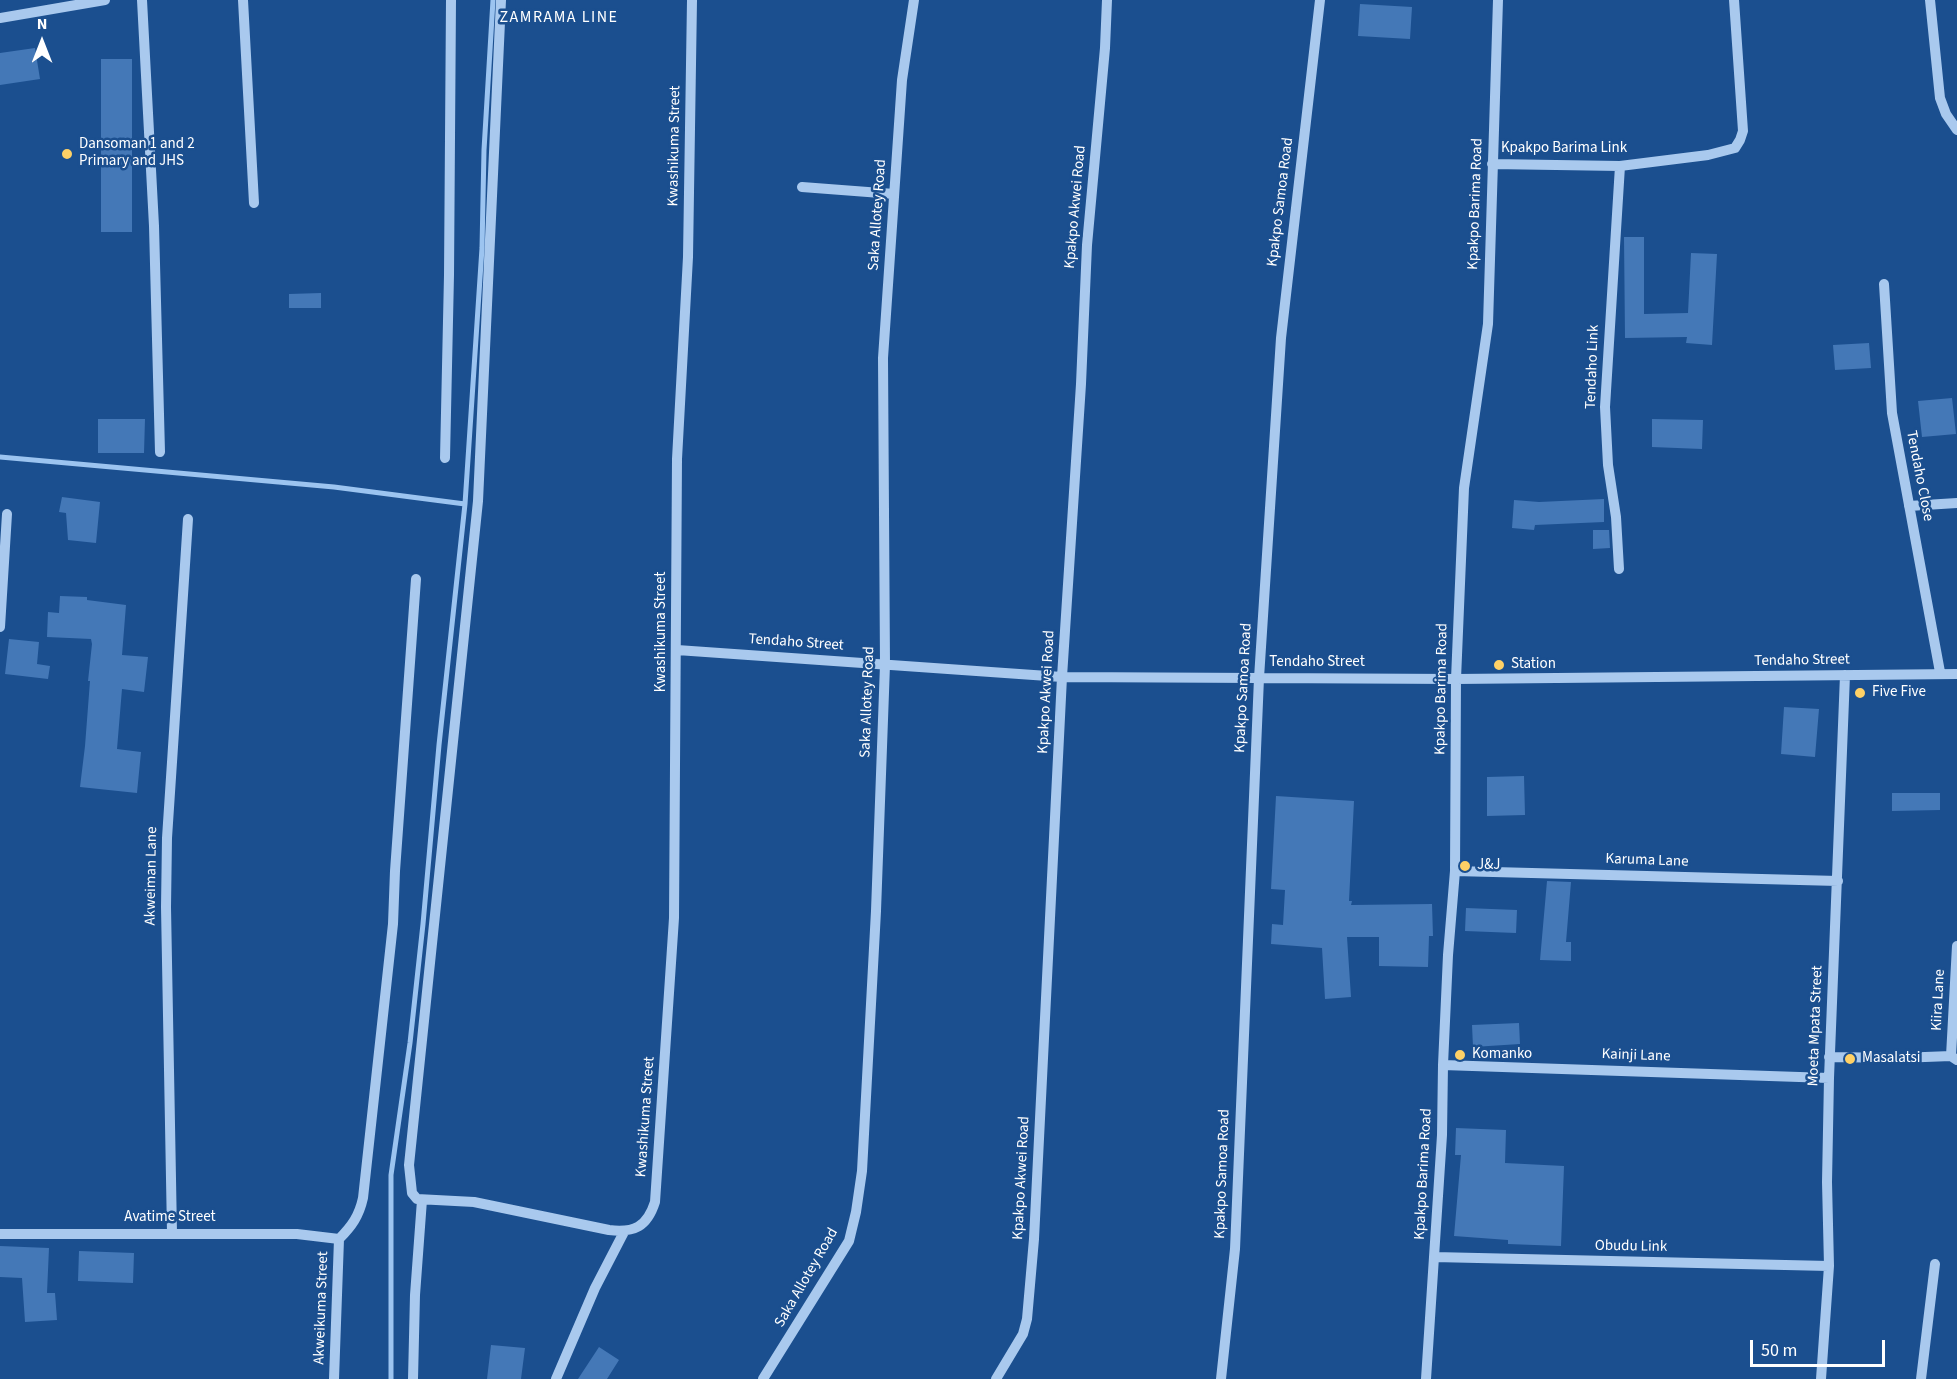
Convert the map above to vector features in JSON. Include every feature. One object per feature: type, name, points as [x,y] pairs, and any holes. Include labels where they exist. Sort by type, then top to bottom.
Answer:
[{"type":"street","points":[[0,18],[73,3],[105,0]]},
{"type":"street","points":[[142,0],[154,226],[160,452]]},
{"type":"street","points":[[243,0],[254,203]]},
{"type":"street","points":[[445,458],[451,0]]},
{"type":"street","points":[[501,0],[477,501],[409,1165],[412,1193],[414,1197],[422,1200],[474,1202],[624,1232],[595,1288],[556,1379]]},
{"type":"street","name":"Kwashikuma Street","points":[[624,1232],[639,1227],[651,1216],[655,1202],[674,918],[677,459],[688,256],[692,0]]},
{"type":"street","name":"Saka Allotey Road","points":[[763,1379],[849,1241],[862,1171],[876,911],[885,665],[883,358],[902,80],[914,0]]},
{"type":"street","name":"Kpakpo Akwei Road","points":[[996,1379],[1023,1334],[1027,1319],[1032,1262],[1087,245],[1105,48],[1107,0]]},
{"type":"street","name":"Kpakpo Samoa Road","points":[[1221,1379],[1235,1250],[1259,678],[1281,338],[1320,0]]},
{"type":"street","name":"Kpakpo Barima Road","points":[[1426,1379],[1442,1135],[1448,955],[1455,871],[1456,679],[1464,488],[1488,324],[1498,0]]},
{"type":"street","name":"Kpakpo Barima Link","points":[[1492,164],[1620,166],[1708,155],[1735,148],[1743,131],[1734,0]]},
{"type":"street","points":[[1930,0],[1940,98],[1946,114],[1957,130]]},
{"type":"street","name":"Tendaho Link","points":[[1619,569],[1616,517],[1608,465],[1605,407],[1620,166]]},
{"type":"street","points":[[802,187],[894,194]]},
{"type":"street","name":"Tendaho Close","points":[[1884,284],[1892,413],[1940,672]]},
{"type":"street","points":[[1909,506],[1957,502]]},
{"type":"street","points":[[0,627],[7,514]]},
{"type":"street","name":"Akweiman Lane","points":[[172,1233],[166,907],[167,838],[188,519]]},
{"type":"street","points":[[339,1239],[355,1222],[363,1198],[393,924],[416,579]]},
{"type":"street","name":"Tendaho Street","points":[[677,650],[1062,677],[1456,679],[1940,672],[1957,674]]},
{"type":"street","name":"Moeta Mpata Street","points":[[1821,1379],[1828,1266],[1828,1078],[1845,675]]},
{"type":"street","name":"Karuma Lane","points":[[1455,871],[1838,881]]},
{"type":"street","name":"Kiira Lane","points":[[1954,1058],[1957,946]]},
{"type":"street","points":[[1829,1057],[1954,1058]]},
{"type":"street","name":"Kainji Lane","points":[[1443,1065],[1828,1078]]},
{"type":"street","points":[[413,1379],[415,1295],[422,1200]]},
{"type":"street","name":"Avatime Street","points":[[0,1234],[297,1234],[339,1239]]},
{"type":"street","name":"Akweikuma Street","points":[[334,1379],[339,1239]]},
{"type":"street","name":"Obudu Link","points":[[1434,1257],[1828,1266]]},
{"type":"street","points":[[1921,1379],[1935,1264]]},
{"type":"building","points":[[1360,4],[1412,7],[1410,39],[1358,36]]},
{"type":"building","points":[[35,48],[40,79],[0,85],[0,53]]},
{"type":"building","points":[[101,59],[132,59],[132,232],[101,232]]},
{"type":"building","points":[[1624,237],[1644,237],[1644,314],[1688,313],[1691,253],[1717,254],[1712,345],[1686,343],[1687,337],[1625,338]]},
{"type":"building","points":[[321,293],[321,308],[289,308],[289,294]]},
{"type":"building","points":[[1869,343],[1871,368],[1835,370],[1833,345]]},
{"type":"building","points":[[1952,398],[1956,434],[1922,437],[1918,401]]},
{"type":"building","points":[[98,419],[145,419],[144,453],[98,453]]},
{"type":"building","points":[[1652,419],[1703,420],[1702,449],[1652,447]]},
{"type":"building","points":[[62,497],[100,502],[96,543],[68,540],[66,513],[59,512]]},
{"type":"building","points":[[1604,499],[1604,522],[1535,525],[1534,530],[1512,528],[1514,500],[1539,502]]},
{"type":"building","points":[[1593,530],[1609,530],[1610,548],[1593,549]]},
{"type":"building","points":[[60,596],[87,597],[87,600],[126,605],[122,655],[148,657],[144,692],[122,689],[117,749],[141,752],[137,793],[80,787],[92,644],[91,639],[47,637],[48,612],[59,613]]},
{"type":"building","points":[[9,639],[39,642],[37,664],[50,666],[48,679],[5,674]]},
{"type":"building","points":[[1784,707],[1819,709],[1815,757],[1781,754]]},
{"type":"building","points":[[1524,776],[1525,815],[1487,816],[1487,777]]},
{"type":"building","points":[[1892,793],[1940,793],[1940,810],[1892,811]]},
{"type":"building","points":[[1276,796],[1354,801],[1349,901],[1352,901],[1351,905],[1432,904],[1433,936],[1429,936],[1428,967],[1379,966],[1379,937],[1347,937],[1351,997],[1325,999],[1322,948],[1271,944],[1272,924],[1283,925],[1285,890],[1271,889]]},
{"type":"building","points":[[1547,881],[1571,882],[1566,942],[1571,942],[1571,961],[1540,960]]},
{"type":"building","points":[[1466,908],[1517,910],[1516,933],[1465,931]]},
{"type":"building","points":[[1519,1023],[1520,1044],[1473,1047],[1472,1025]]},
{"type":"building","points":[[1456,1128],[1506,1130],[1505,1163],[1564,1166],[1561,1246],[1508,1244],[1508,1240],[1454,1236],[1461,1155],[1455,1155]]},
{"type":"building","points":[[0,1246],[49,1248],[47,1293],[55,1293],[57,1320],[25,1322],[22,1278],[0,1277]]},
{"type":"building","points":[[79,1251],[134,1253],[133,1283],[78,1281]]},
{"type":"building","points":[[491,1345],[525,1348],[521,1379],[487,1379]]},
{"type":"building","points":[[599,1347],[619,1360],[607,1379],[578,1379]]},
{"type":"waterway","points":[[391,1379],[391,1175],[410,1043],[465,504],[482,248],[484,150],[493,0]]},
{"type":"waterway","points":[[0,457],[334,487],[465,504]]},
{"type":"place","name":"Dansoman 1 and 2 Primary and JHS","points":[[67,154]]},
{"type":"place","name":"Station","points":[[1499,665]]},
{"type":"place","name":"Five Five","points":[[1860,693]]},
{"type":"place","name":"J&J","points":[[1465,866]]},
{"type":"place","name":"Komanko","points":[[1460,1055]]},
{"type":"place","name":"Masalatsi","points":[[1850,1059]]},
{"type":"district","name":"ZAMRAMA LINE","points":[[559,18]]}]
